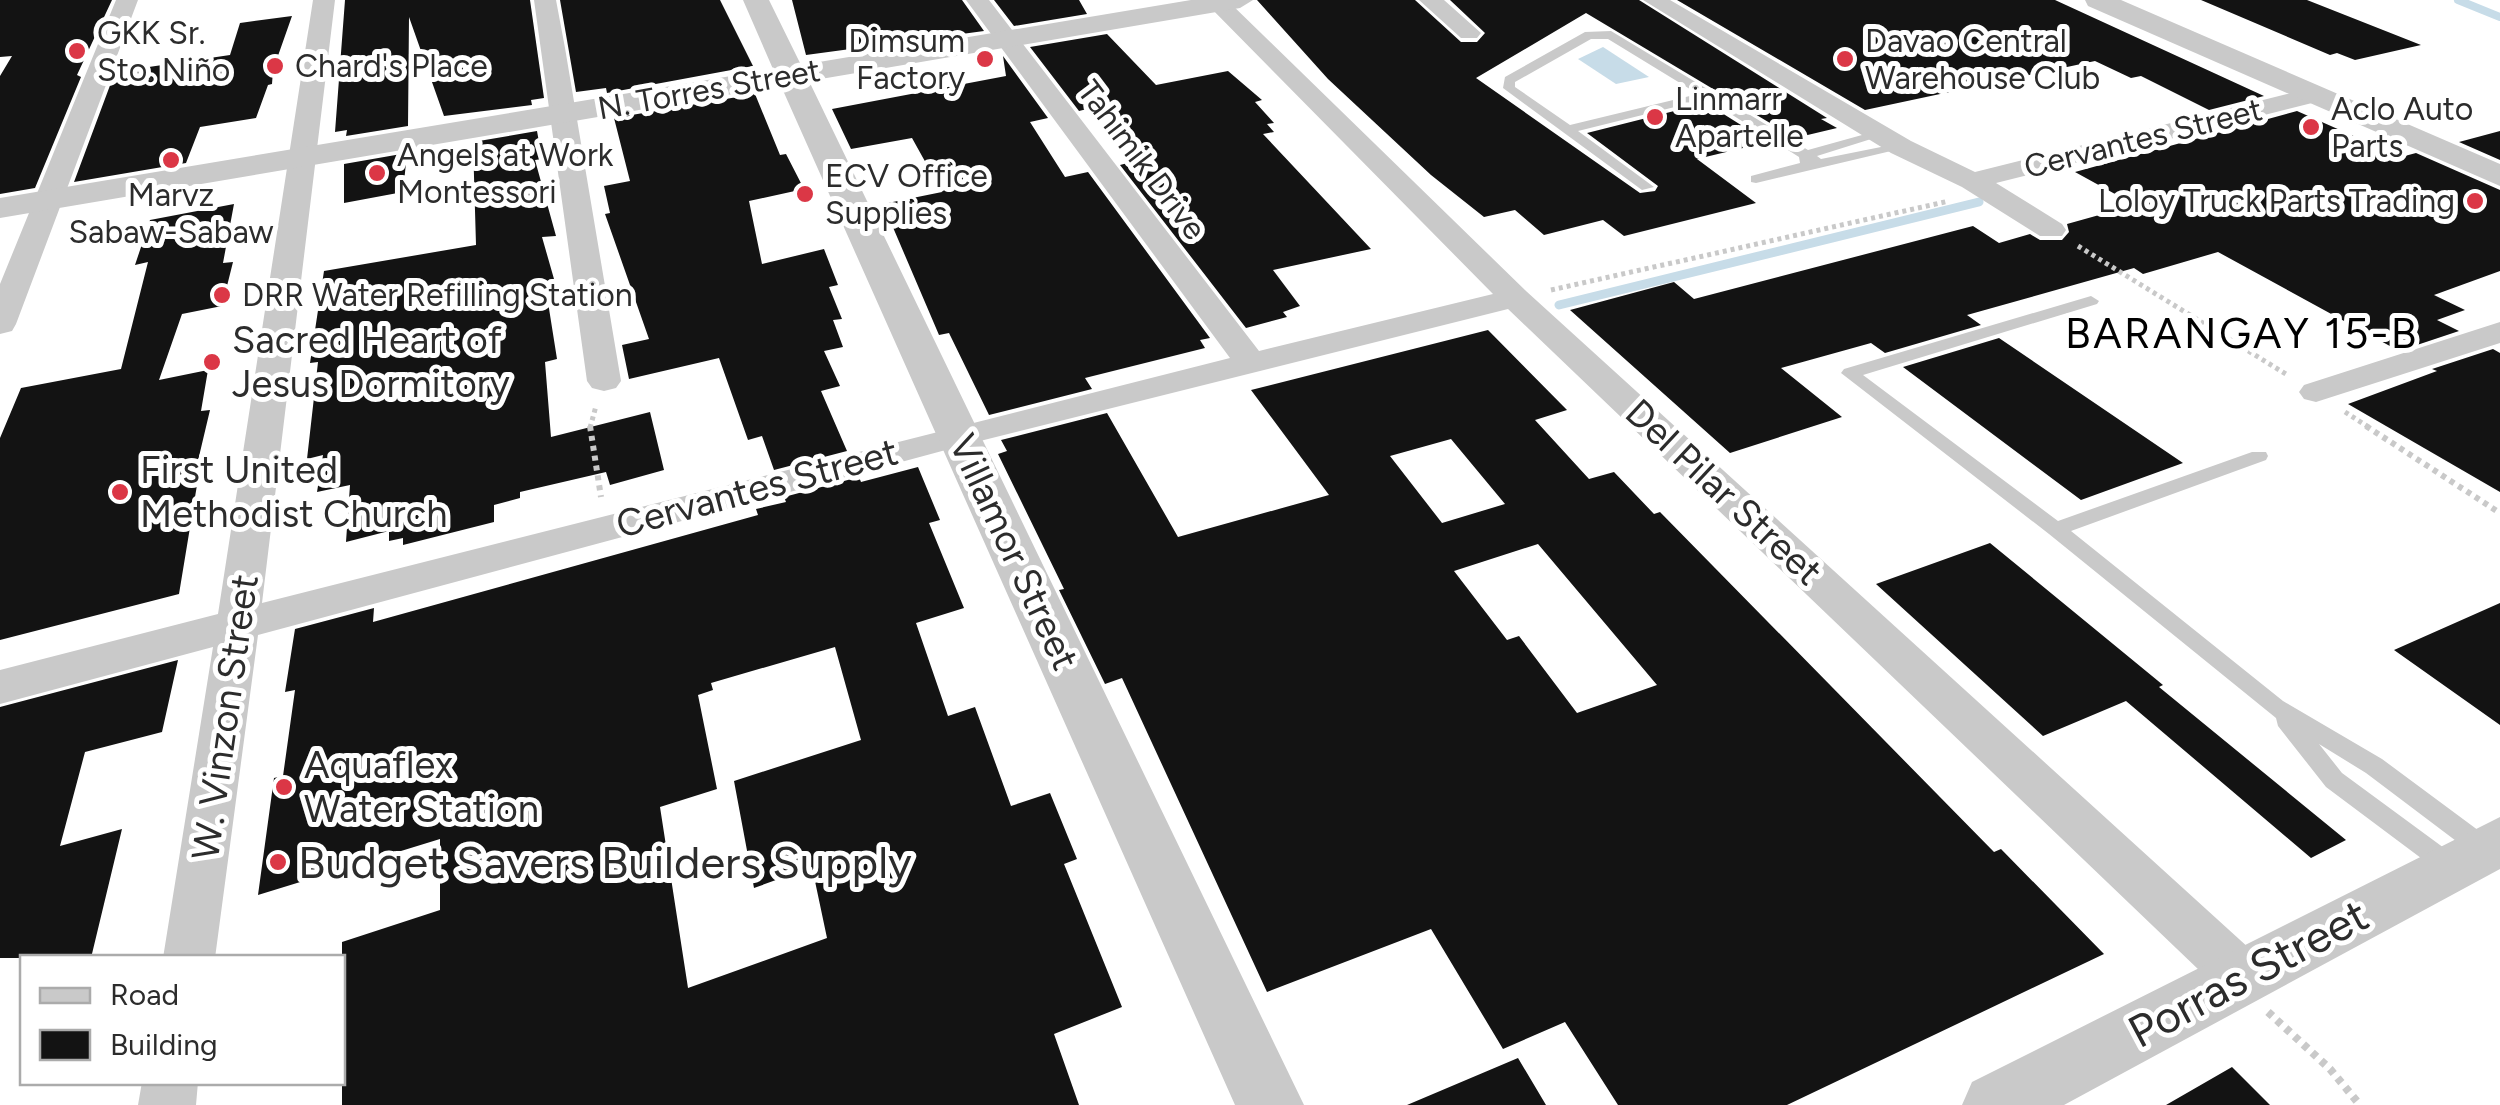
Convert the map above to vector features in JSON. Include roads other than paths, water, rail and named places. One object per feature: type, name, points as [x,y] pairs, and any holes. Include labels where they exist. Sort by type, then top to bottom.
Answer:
[{"type":"street","points":[[0,324],[127,0]]},
{"type":"street","name":"W. Vinzon Street","points":[[189,955],[305,158],[324,0]]},
{"type":"street","points":[[545,0],[566,113],[576,210],[604,381]]},
{"type":"street","name":"Villamor Street","points":[[756,0],[1270,1105]]},
{"type":"street","name":"Tahimik Drive","points":[[978,0],[1250,362]]},
{"type":"street","points":[[1430,0],[1469,33]]},
{"type":"street","points":[[1654,0],[1890,141],[1981,187],[2051,230]]},
{"type":"street","points":[[2098,0],[2500,176]]},
{"type":"street","name":"N. Torres Street","points":[[0,208],[1224,1]]},
{"type":"street","name":"Del Pilar Street","points":[[1224,1],[1516,298],[2238,978]]},
{"type":"street","name":"Cervantes Street","points":[[1981,187],[2314,95]]},
{"type":"street","name":"Cervantes Street","points":[[0,687],[960,435],[1516,298]]},
{"type":"street","points":[[2316,392],[2500,332]]},
{"type":"street","name":"Porras Street","points":[[1996,1105],[2478,852]]},
{"type":"lane","points":[[1647,186],[1507,84],[1589,35],[1618,38],[1811,161],[1890,141]]},
{"type":"lane","points":[[1567,130],[1705,96]]},
{"type":"lane","points":[[1756,179],[1890,141]]},
{"type":"lane","points":[[2091,301],[1850,374],[2056,528],[2275,707],[2374,766],[2478,852]]},
{"type":"lane","points":[[2056,528],[2259,456]]},
{"type":"lane","points":[[2275,707],[2334,780],[2478,852]]},
{"type":"water","points":[[1603,47],[1649,77],[1616,84],[1578,59]]},
{"type":"waterway","points":[[2458,0],[2500,17]]},
{"type":"waterway","points":[[1559,305],[1979,202]]},
{"type":"place","name":"GKK Sr. Sto. Niño","points":[[77,51]]},
{"type":"place","name":"Dimsum Factory","points":[[985,59]]},
{"type":"place","name":"Davao Central Warehouse Club","points":[[1845,59]]},
{"type":"place","name":"Chard's Place","points":[[275,66]]},
{"type":"place","name":"Linmarr Apartelle","points":[[1655,117]]},
{"type":"place","name":"Aclo Auto Parts","points":[[2311,127]]},
{"type":"place","name":"Marvz Sabaw-Sabaw","points":[[171,160]]},
{"type":"place","name":"Angels at Work Montessori","points":[[377,173]]},
{"type":"place","name":"ECV Office Supplies","points":[[805,194]]},
{"type":"place","name":"Loloy Truck Parts Trading","points":[[2475,201]]},
{"type":"place","name":"DRR Water Refilling Station","points":[[222,295]]},
{"type":"place","name":"Sacred Heart of Jesus Dormitory","points":[[212,362]]},
{"type":"place","name":"First United Methodist Church","points":[[120,492]]},
{"type":"place","name":"Aquaflex Water Station","points":[[284,787]]},
{"type":"place","name":"Budget Savers Builders Supply","points":[[278,862]]},
{"type":"district","name":"BARANGAY 15-B","points":[[2242,333]]}]
